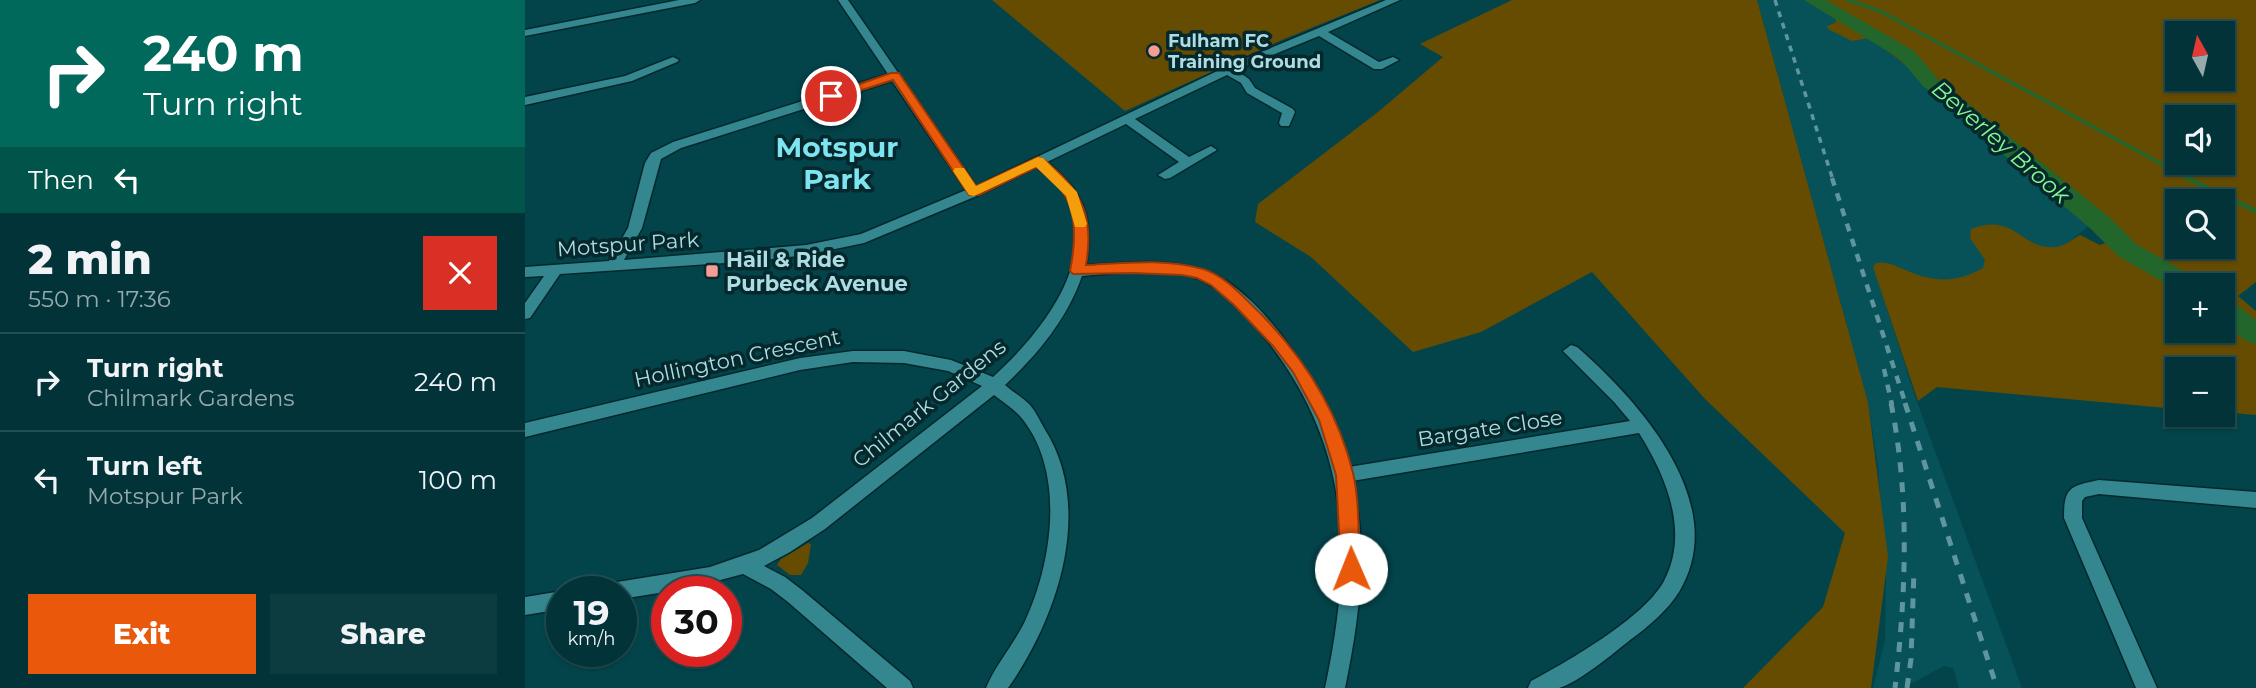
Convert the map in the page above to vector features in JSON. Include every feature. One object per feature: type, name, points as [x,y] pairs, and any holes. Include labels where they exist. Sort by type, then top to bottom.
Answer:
[{"type":"street","points":[[525,33],[695,0]]},
{"type":"street","points":[[843,0],[974,192]]},
{"type":"street","name":"Motspur Park","points":[[525,272],[755,256],[845,243],[885,231],[974,192],[1228,70],[1395,0]]},
{"type":"street","points":[[1319,31],[1378,67]]},
{"type":"street","points":[[525,101],[628,79],[673,60]]},
{"type":"street","points":[[1365,75],[1393,60]]},
{"type":"street","points":[[1228,70],[1245,81],[1251,90],[1289,112],[1285,123]]},
{"type":"street","points":[[614,266],[635,228],[651,163],[656,156],[677,145],[895,76]]},
{"type":"street","points":[[1127,119],[1189,163]]},
{"type":"street","points":[[1165,175],[1211,150]]},
{"type":"street","name":"Chilmark Gardens","points":[[637,587],[745,566],[785,546],[1011,370],[1043,334],[1067,296],[1078,271],[1081,237],[1077,206],[1067,187],[1038,161]]},
{"type":"street","points":[[1078,271],[1133,268],[1182,270],[1201,274],[1216,282],[1259,321],[1299,368],[1327,420],[1345,475],[1351,569],[1347,622],[1335,688]]},
{"type":"street","points":[[525,314],[556,270]]},
{"type":"street","points":[[1538,688],[1555,680],[1610,642],[1652,609],[1671,587],[1682,562],[1686,537],[1683,512],[1669,473],[1643,426],[1590,367],[1571,351]]},
{"type":"street","name":"Hollington Crescent","points":[[525,430],[842,356],[883,354],[918,358],[958,368],[994,384],[1022,410],[1052,457],[1060,495],[1055,561],[1042,606],[1025,645],[996,688]]},
{"type":"street","name":"Bargate Close","points":[[1345,475],[1643,426]]},
{"type":"street","points":[[2147,688],[2073,518],[2073,498],[2080,491],[2099,486],[2256,500]]},
{"type":"street","points":[[745,566],[778,583],[795,596],[903,688]]},
{"type":"street","points":[[525,606],[546,603]]},
{"type":"shaded area","name":"Fulham FC Training Ground","points":[[992,0],[1380,0],[1284,39],[1125,111]]},
{"type":"shaded area","points":[[1512,0],[1757,0],[1868,402],[1888,557],[1871,688],[1743,688],[1823,607],[1845,533],[1705,399],[1592,272],[1481,332],[1413,352],[1311,257],[1255,222],[1258,204],[1378,112],[1443,57],[1420,44]]},
{"type":"shaded area","points":[[1757,0],[1807,0],[1877,39],[2090,225],[2056,252],[1886,306],[1917,402],[2022,688],[1959,688],[1953,668],[1944,666],[1903,688],[1873,688],[1885,640],[1886,575],[1878,466],[1868,402]]},
{"type":"shaded area","points":[[1806,0],[2256,0],[2256,282],[2238,296],[2256,311],[2256,415],[2235,413],[2235,357],[2165,357],[2165,408],[1937,387],[1918,401],[1873,267],[1876,263],[1890,264],[1934,279],[1963,277],[1983,268],[1985,260],[1970,238],[1971,229],[1986,225],[2008,228],[2043,246],[2061,246],[2080,235],[2100,245],[2111,241],[2039,184],[1896,57],[1868,38],[1852,41],[1828,29],[1827,26],[1835,23],[1837,18]]},
{"type":"shaded area","points":[[808,543],[811,544],[808,563],[801,575],[790,575],[777,565],[781,559]]},
{"type":"waterway","name":"Beverley Brook","points":[[1813,0],[1907,55],[1930,82],[2101,224],[2127,250],[2167,273]]},
{"type":"waterway","points":[[1848,0],[1880,11],[2190,179]]},
{"type":"waterway","points":[[2190,179],[2256,211]]},
{"type":"waterway","name":"Beverley Brook","points":[[2235,318],[2256,334]]},
{"type":"railway","points":[[1775,0],[1833,180]]},
{"type":"railway","points":[[1832,178],[1906,405]]},
{"type":"railway","points":[[1884,369],[1892,405]]},
{"type":"railway","points":[[1891,403],[1904,510],[1904,581],[1895,688]]},
{"type":"railway","points":[[1905,403],[1997,688]]},
{"type":"railway","points":[[1907,688],[1911,659],[1914,570]]},
{"type":"slow traffic","points":[[959,171],[974,192],[1038,161],[1067,187],[1077,206],[1080,224]]},
{"type":"place","name":"Fulham FC Training Ground","points":[[1154,51]]},
{"type":"place","name":"Hail & Ride Purbeck Avenue","points":[[712,271]]},
{"type":"district","name":"Motspur Park","points":[[837,163]]},
{"type":"route","points":[[831,96],[895,76],[974,192],[1038,161],[1067,187],[1077,206],[1080,220],[1081,253],[1078,271],[1133,268],[1182,270],[1201,274],[1216,282],[1239,302],[1279,342],[1299,368],[1327,420],[1345,475],[1351,569]]}]
